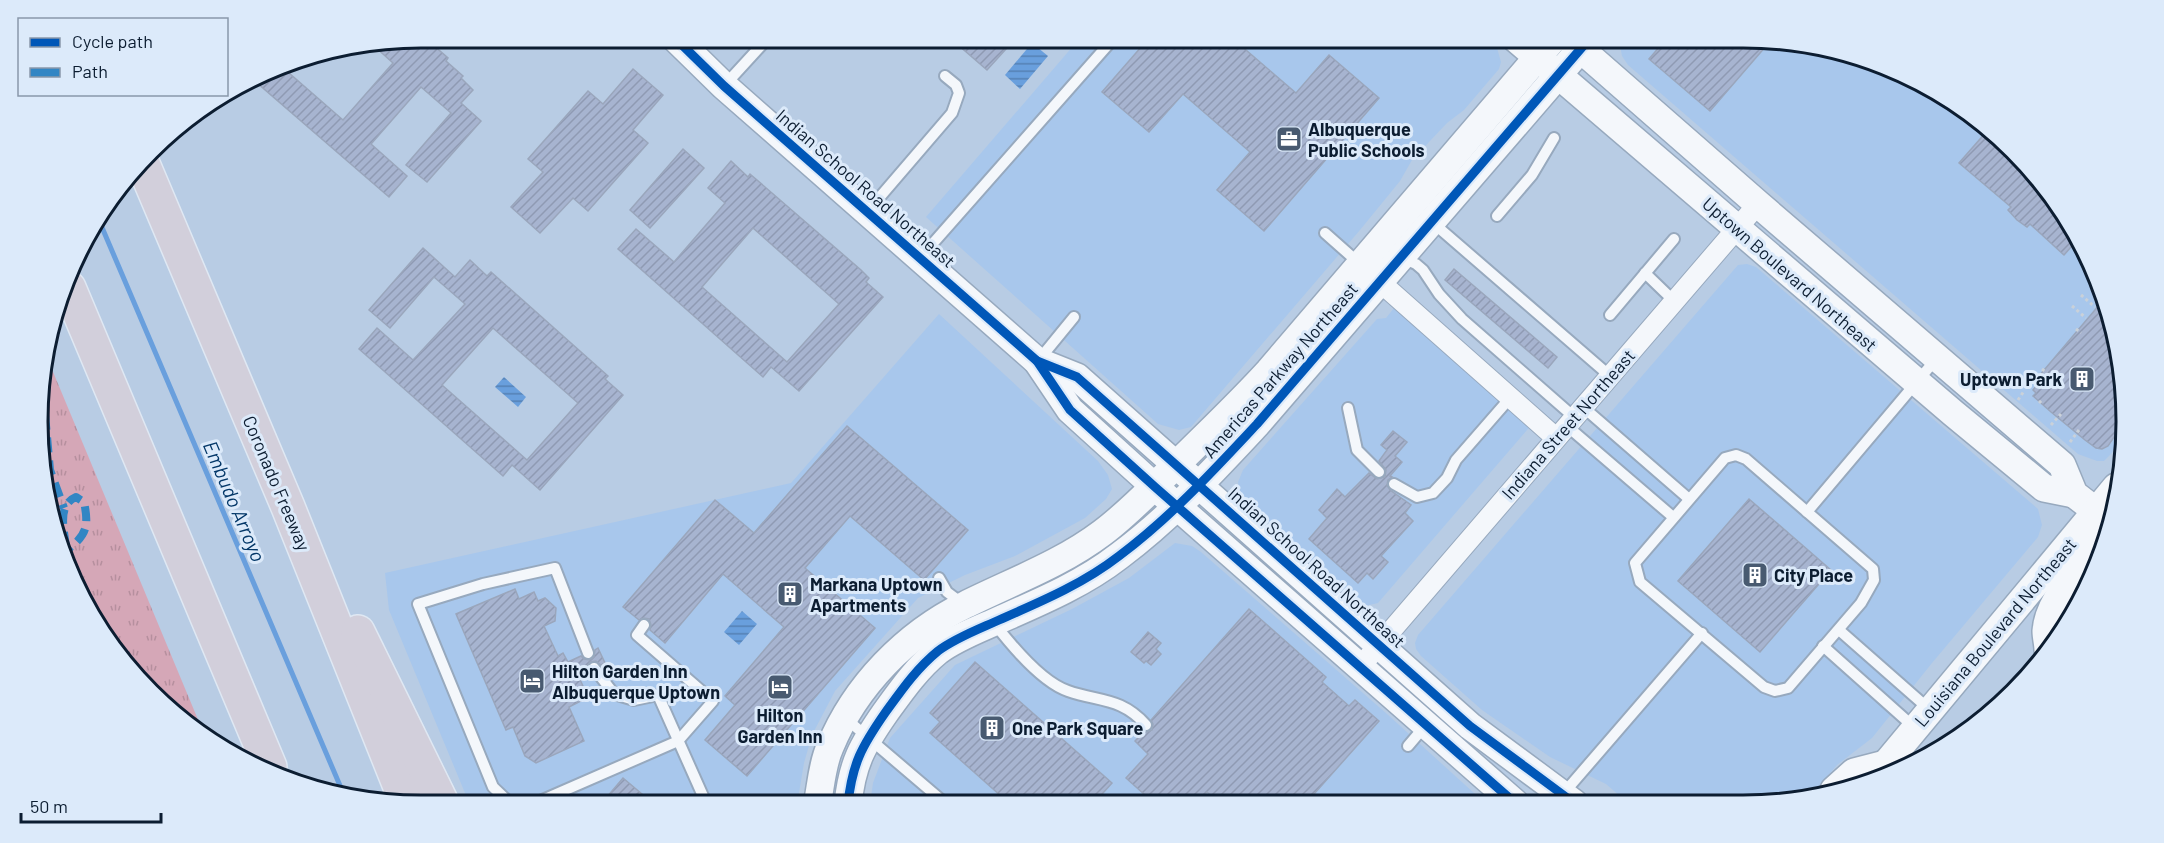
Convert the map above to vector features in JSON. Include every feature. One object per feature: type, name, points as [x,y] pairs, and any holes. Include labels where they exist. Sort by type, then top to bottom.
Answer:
[{"type":"highway","name":"Coronado Freeway","points":[[146,170],[288,507],[403,794]]},
{"type":"highway","points":[[71,293],[268,762]]},
{"type":"highway","points":[[288,507],[370,653],[437,795]]},
{"type":"street","name":"Indian School Road Northeast","points":[[685,48],[724,86],[1037,361],[1070,410],[1506,795]]},
{"type":"street","name":"Americas Parkway Northeast","points":[[819,795],[829,749],[844,717],[894,655],[919,633],[979,614],[1052,596],[1092,575],[1120,556],[1199,484],[1257,424],[1380,262],[1434,179],[1545,48]]},
{"type":"street","name":"Uptown Boulevard Northeast","points":[[1546,48],[1557,75],[2044,489],[2074,494],[2096,511]]},
{"type":"street","name":"Americas Parkway Northeast","points":[[848,795],[858,754],[909,679],[979,614],[1102,533],[1155,487],[1428,213],[1557,75],[1574,48]]},
{"type":"street","name":"Uptown Boulevard Northeast","points":[[1587,48],[1758,204],[2062,465],[2074,494]]},
{"type":"street","name":"Indiana Street Northeast","points":[[1360,667],[1758,204]]},
{"type":"street","points":[[1380,262],[1510,398],[1570,422]]},
{"type":"street","name":"Indian School Road Northeast","points":[[1037,361],[1077,377],[1470,726],[1564,795]]},
{"type":"street","name":"Louisiana Boulevard Northeast","points":[[1883,768],[2108,496]]},
{"type":"street","points":[[2096,511],[2101,526]]},
{"type":"street","points":[[2047,638],[2050,613],[2060,595],[2092,552]]},
{"type":"street","points":[[1845,780],[1854,772],[1873,771]]},
{"type":"lane","points":[[724,86],[759,48]]},
{"type":"lane","points":[[920,258],[1105,48]]},
{"type":"lane","points":[[867,212],[952,114],[959,93],[956,85],[945,76]]},
{"type":"lane","points":[[1497,216],[1532,175],[1554,138]]},
{"type":"lane","points":[[1434,179],[1428,213],[1610,376]]},
{"type":"lane","points":[[1325,233],[1380,262],[1416,264],[1462,319],[1673,517]]},
{"type":"lane","points":[[1610,315],[1674,239]]},
{"type":"lane","points":[[1645,273],[1674,301]]},
{"type":"lane","points":[[1037,361],[1074,317]]},
{"type":"lane","points":[[1807,512],[1937,358]]},
{"type":"lane","points":[[1394,484],[1417,496],[1432,493],[1447,478],[1456,460],[1510,398]]},
{"type":"lane","points":[[1348,408],[1357,450],[1380,472]]},
{"type":"lane","points":[[1570,422],[1689,499]]},
{"type":"lane","points":[[1736,455],[1746,459],[1807,512],[1873,569],[1874,580],[1861,603],[1788,688],[1775,691],[1764,687],[1641,582],[1635,563],[1725,458],[1736,455]]},
{"type":"lane","points":[[501,795],[493,787],[418,604],[483,584],[555,568],[588,653]]},
{"type":"lane","points":[[939,578],[947,592],[979,614],[1036,671],[1047,679],[1066,691],[1101,698],[1134,712],[1146,725]]},
{"type":"lane","points":[[554,795],[678,741],[713,701],[637,634],[644,625]]},
{"type":"lane","points":[[1839,630],[1923,719]]},
{"type":"lane","points":[[1570,795],[1702,633]]},
{"type":"lane","points":[[1823,646],[1923,719]]},
{"type":"lane","points":[[594,668],[614,694],[634,700],[658,694],[702,795]]},
{"type":"lane","points":[[844,717],[935,795]]},
{"type":"lane","points":[[1408,746],[1426,725]]},
{"type":"path","points":[[2081,295],[2095,307]]},
{"type":"path","points":[[2072,306],[2086,318]]},
{"type":"path","points":[[2076,329],[2081,333]]},
{"type":"path","points":[[2042,369],[2047,373]]},
{"type":"path","points":[[2038,403],[2043,399]]},
{"type":"path","points":[[2056,419],[2061,414]]},
{"type":"path","points":[[2075,435],[2079,430]]},
{"type":"shaded area","points":[[1071,48],[1497,48],[1501,62],[1499,69],[1464,110],[1447,123],[1412,160],[1400,181],[1360,230],[1191,427],[1179,430],[1158,424],[926,217]]},
{"type":"shaded area","points":[[1621,48],[1742,48],[1815,55],[1885,76],[1929,98],[1970,125],[2007,157],[2039,194],[2066,235],[2088,279],[2103,325],[2113,373],[2116,422],[2115,449],[2111,454],[2104,461],[2097,461],[2078,454],[1628,65],[1622,56]]},
{"type":"shaded area","name":"City Place","points":[[1747,264],[1756,267],[2038,509],[2042,525],[2038,537],[1872,738],[1837,765],[1818,787],[1791,792],[1742,795],[1619,795],[1606,784],[1550,757],[1482,710],[1421,656],[1415,643],[1418,635],[1738,265]]},
{"type":"shaded area","points":[[1398,303],[1533,423],[1378,603],[1365,606],[1246,503],[1240,493],[1238,482],[1243,470],[1377,319],[1386,318]]},
{"type":"shaded area","points":[[939,314],[1098,461],[1108,475],[1112,489],[1106,499],[1085,518],[1015,556],[965,575],[918,598],[835,691],[812,735],[799,795],[466,795],[389,610],[385,573],[791,483]]},
{"type":"shaded area","points":[[1175,543],[1192,546],[1387,714],[1476,795],[871,795],[873,783],[890,738],[955,665],[1072,609],[1129,578]]},
{"type":"green space","points":[[52,369],[199,721],[157,686],[125,649],[98,608],[76,564],[61,518],[51,470],[48,422]]},
{"type":"water","points":[[1028,48],[1038,48],[1048,56],[1020,89],[1005,75]]},
{"type":"water","points":[[504,377],[526,397],[518,407],[495,387]]},
{"type":"water","points":[[742,611],[757,624],[739,645],[724,632]]},
{"type":"building","points":[[436,48],[448,58],[446,61],[463,76],[461,78],[473,90],[461,103],[481,121],[427,182],[406,165],[451,113],[421,87],[371,144],[407,176],[389,197],[260,85],[288,73],[343,120],[393,63],[379,50]]},
{"type":"building","points":[[962,48],[1007,48],[987,70]]},
{"type":"building","name":"Albuquerque Public Schools","points":[[1140,48],[1244,48],[1296,93],[1329,55],[1379,98],[1264,231],[1217,190],[1250,152],[1183,94],[1149,132],[1102,92]]},
{"type":"building","points":[[1658,48],[1764,49],[1710,111],[1649,59]]},
{"type":"building","points":[[633,69],[663,95],[633,130],[648,143],[588,211],[573,198],[540,233],[511,207],[543,172],[528,159],[588,91],[603,104]]},
{"type":"building","points":[[1983,136],[2007,157],[2039,194],[2072,246],[2064,255],[2030,224],[2027,227],[2017,220],[2008,210],[2011,207],[1959,163]]},
{"type":"building","points":[[683,149],[704,168],[650,228],[630,210]]},
{"type":"building","points":[[731,161],[748,177],[750,174],[861,270],[869,278],[866,282],[883,297],[799,391],[771,367],[763,377],[618,249],[636,229],[674,262],[725,203],[708,188]],"holes":[[[753,228],[839,304],[787,362],[702,287]]]},
{"type":"building","points":[[423,248],[455,277],[470,260],[487,276],[491,272],[608,376],[605,379],[623,395],[540,490],[512,465],[503,476],[359,349],[377,328],[413,360],[465,304],[434,277],[390,328],[369,310]],"holes":[[[493,328],[578,403],[527,460],[442,385]]]},
{"type":"building","points":[[1454,269],[1557,357],[1548,368],[1445,280]]},
{"type":"building","name":"Uptown Park","points":[[2098,307],[2109,349],[2115,397],[2115,435],[2108,446],[2102,449],[2096,448],[2051,412],[2033,396],[2036,393],[2033,390],[2037,385],[2034,382]]},
{"type":"building","name":"Markana Uptown Apartments","points":[[847,426],[968,530],[924,580],[850,516],[805,568],[875,628],[747,776],[705,740],[735,705],[725,696],[784,627],[723,574],[665,643],[650,630],[649,619],[639,620],[623,607],[715,500],[754,533]]},
{"type":"building","points":[[1393,431],[1407,442],[1395,456],[1402,462],[1390,476],[1392,477],[1388,480],[1387,485],[1390,490],[1411,505],[1405,513],[1413,521],[1381,556],[1388,562],[1373,579],[1367,573],[1358,583],[1309,539],[1327,518],[1319,510],[1337,489],[1345,497],[1369,473],[1377,479],[1385,477],[1386,470],[1379,461],[1387,450],[1381,445]]},
{"type":"building","name":"City Place","points":[[1749,499],[1831,570],[1760,652],[1678,581]]},
{"type":"building","name":"Hilton Garden Inn Albuquerque Uptown","points":[[515,589],[519,599],[534,592],[538,601],[545,598],[556,608],[555,621],[544,626],[558,656],[563,653],[568,662],[581,656],[590,660],[598,648],[605,663],[601,665],[596,661],[590,662],[587,671],[578,675],[583,686],[576,689],[581,701],[569,707],[584,741],[536,763],[525,756],[513,727],[506,730],[456,614]]},
{"type":"building","points":[[1249,609],[1326,677],[1322,682],[1349,706],[1355,700],[1379,721],[1313,795],[1210,795],[1207,792],[1204,795],[1145,795],[1126,778],[1148,754],[1135,741],[1142,734],[1141,731],[1152,730],[1151,720]]},
{"type":"building","points":[[1148,632],[1161,643],[1156,649],[1161,654],[1151,665],[1146,661],[1144,663],[1131,652]]},
{"type":"building","name":"One Park Square","points":[[975,662],[1112,783],[1101,795],[1000,795],[930,733],[940,722],[930,713]]},
{"type":"building","points":[[623,778],[643,795],[609,795]]},
{"type":"waterway","name":"Embudo Arroyo","points":[[102,228],[340,786]]},
{"type":"marked path","points":[[52,475],[64,508]]},
{"type":"marked path","points":[[63,525],[64,512],[70,501],[76,497],[84,502],[85,529],[79,540],[70,548]]},
{"type":"cycle path","points":[[685,48],[724,86],[1037,361],[1070,410],[1506,795]]},
{"type":"cycle path","points":[[849,795],[855,766],[864,746],[909,680],[923,665],[938,651],[959,638],[1045,599],[1091,575],[1138,541],[1174,510],[1257,424],[1581,48]]},
{"type":"cycle path","points":[[1037,361],[1077,377],[1470,726],[1563,795]]},
{"type":"place","name":"Albuquerque Public Schools","points":[[1289,139]]},
{"type":"place","name":"Uptown Park","points":[[2082,379]]},
{"type":"place","name":"City Place","points":[[1755,575]]},
{"type":"place","name":"Markana Uptown Apartments","points":[[790,594]]},
{"type":"place","name":"Hilton Garden Inn Albuquerque Uptown","points":[[532,681]]},
{"type":"place","name":"Hilton Garden Inn","points":[[780,687]]},
{"type":"place","name":"One Park Square","points":[[992,728]]}]
